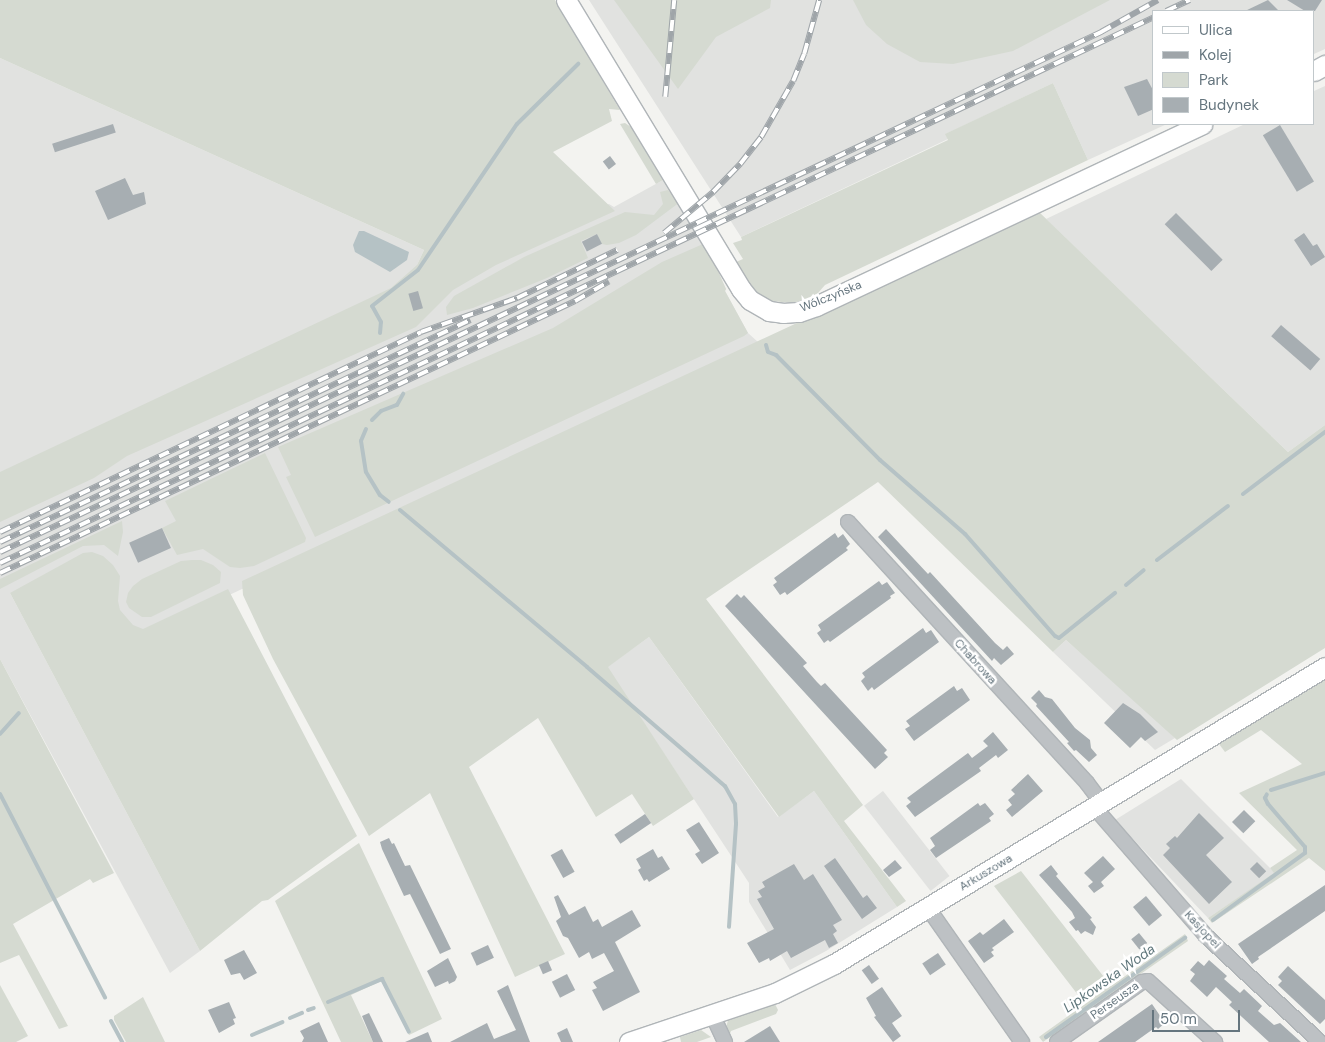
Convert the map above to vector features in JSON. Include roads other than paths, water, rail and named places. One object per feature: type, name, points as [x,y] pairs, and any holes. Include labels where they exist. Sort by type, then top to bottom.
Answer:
[{"type":"street","name":"Wólczyńska","points":[[566,0],[741,289],[750,300],[769,311],[783,313],[799,312],[816,306],[1200,125]]},
{"type":"street","name":"Chabrowa","points":[[848,522],[1087,783],[1098,805]]},
{"type":"street","name":"Arkuszowa","points":[[629,1042],[775,993],[806,978],[928,908],[1325,667]]},
{"type":"street","name":"Kasjopei","points":[[1098,805],[1206,936],[1320,1042]]},
{"type":"street","points":[[928,908],[1022,1042]]},
{"type":"street","name":"Perseusza","points":[[1057,1042],[1142,982],[1148,981],[1215,1042]]},
{"type":"street","points":[[712,1014],[724,1042]]},
{"type":"waterway","points":[[380,333],[381,322],[372,306],[418,270],[517,124],[578,64]]},
{"type":"waterway","points":[[766,345],[768,352],[776,355],[880,460],[965,534],[1055,636],[1059,638],[1115,593]]},
{"type":"waterway","points":[[372,420],[381,411],[397,405],[403,394]]},
{"type":"waterway","points":[[366,429],[361,441],[366,472],[380,495],[389,502]]},
{"type":"waterway","points":[[1243,494],[1325,432]]},
{"type":"waterway","points":[[1157,560],[1228,506]]},
{"type":"waterway","points":[[400,510],[725,786],[735,804],[736,824],[729,927]]},
{"type":"waterway","points":[[1126,585],[1144,570]]},
{"type":"waterway","points":[[0,734],[19,713]]},
{"type":"waterway","name":"Lipkowska Woda","points":[[1271,790],[1325,773]]},
{"type":"waterway","points":[[0,794],[105,997]]},
{"type":"waterway","name":"Lipkowska Woda","points":[[1213,920],[1305,853],[1305,847],[1268,804],[1265,798],[1267,794]]},
{"type":"waterway","name":"Lipkowska Woda","points":[[1046,1037],[1185,938]]},
{"type":"waterway","points":[[328,1002],[382,979],[409,1032]]},
{"type":"waterway","points":[[308,1010],[314,1008]]},
{"type":"waterway","points":[[290,1018],[302,1013]]},
{"type":"waterway","points":[[111,1021],[122,1042]]},
{"type":"waterway","points":[[252,1035],[282,1022]]},
{"type":"railway","points":[[665,97],[674,0]]},
{"type":"railway","points":[[664,233],[713,192],[740,164],[761,137],[793,81],[804,54],[819,0]]},
{"type":"railway","points":[[0,552],[1101,32],[1158,0]]},
{"type":"railway","points":[[1168,10],[1190,0]]},
{"type":"railway","points":[[0,563],[1152,18]]},
{"type":"railway","points":[[0,532],[421,332],[517,298],[617,250]]},
{"type":"railway","points":[[0,573],[575,301],[609,281]]},
{"type":"railway","points":[[0,542],[470,320]]}]
